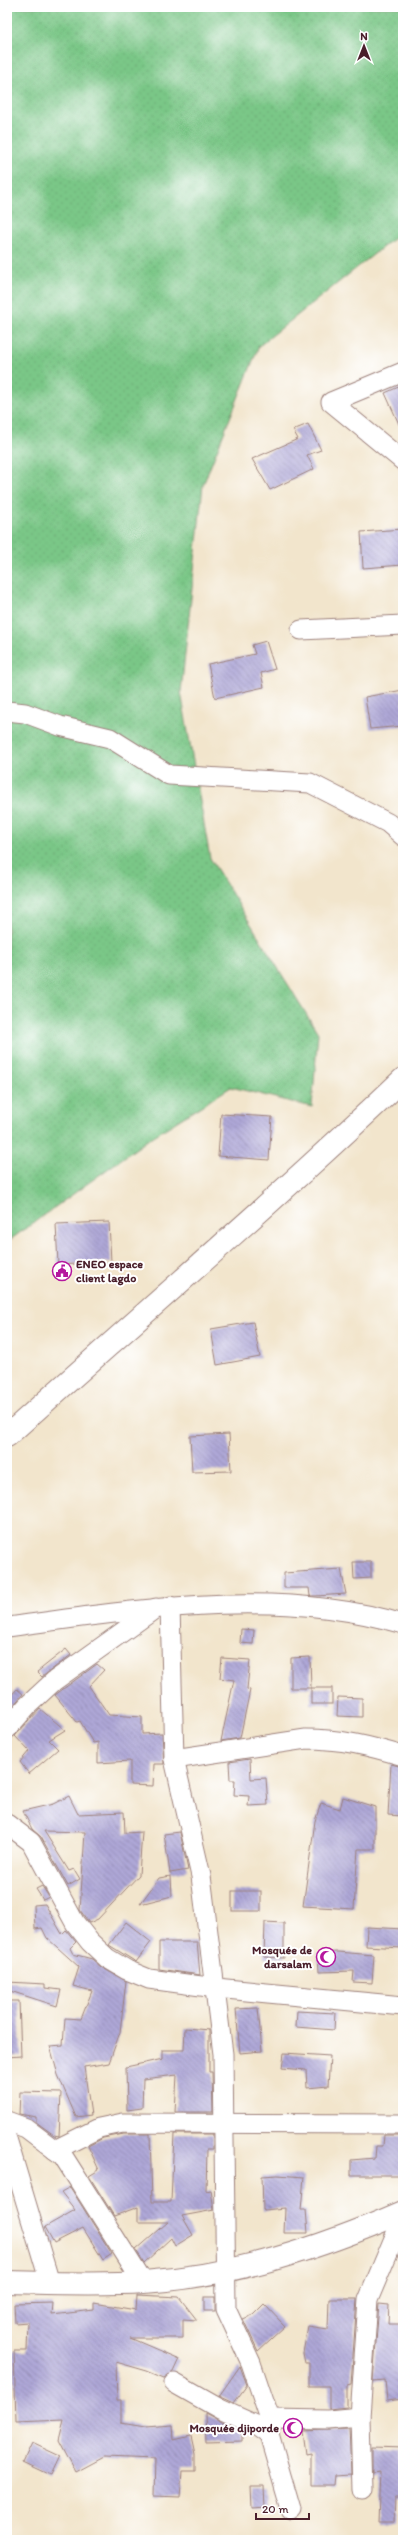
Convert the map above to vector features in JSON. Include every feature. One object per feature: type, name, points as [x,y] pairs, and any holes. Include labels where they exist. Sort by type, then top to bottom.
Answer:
[{"type":"street","points":[[403,372],[331,402],[403,461]]},
{"type":"street","points":[[301,630],[403,624]]},
{"type":"street","points":[[7,711],[24,713],[60,726],[110,738],[169,775],[310,783],[388,823],[403,836]]},
{"type":"street","points":[[7,1436],[126,1329],[210,1258],[403,1079]]},
{"type":"street","points":[[7,1627],[163,1606],[278,1604],[377,1616],[403,1624]]},
{"type":"street","points":[[7,1729],[54,1681],[163,1606]]},
{"type":"street","points":[[163,1606],[174,1759],[200,1876],[216,1988],[223,2054],[226,2309],[251,2363],[270,2426],[290,2510]]},
{"type":"street","points":[[174,1759],[306,1739],[348,1740],[403,1756]]},
{"type":"street","points":[[7,1824],[31,1842],[75,1923],[107,1958],[127,1970],[149,1979],[216,1988],[403,2006]]},
{"type":"street","points":[[7,2121],[26,2128],[63,2156],[143,2282]]},
{"type":"street","points":[[55,2150],[100,2128],[123,2122],[403,2124]]},
{"type":"street","points":[[7,2139],[50,2283]]},
{"type":"street","points":[[7,2282],[143,2282],[197,2276],[290,2256],[345,2237],[403,2212]]},
{"type":"street","points":[[362,2491],[360,2417],[368,2300],[403,2217]]},
{"type":"street","points":[[174,2383],[220,2409],[258,2426],[360,2417]]},
{"type":"green space","points":[[7,7],[403,7],[403,231],[259,346],[203,485],[181,692],[210,858],[318,1033],[312,1107],[231,1087],[149,1139],[7,1242]]},
{"type":"building","points":[[403,385],[403,433],[385,393]]},
{"type":"building","points":[[308,424],[321,450],[307,455],[314,469],[270,490],[252,459],[298,439],[293,430]]},
{"type":"building","points":[[403,529],[403,565],[363,568],[361,532]]},
{"type":"building","points":[[266,641],[275,669],[261,673],[264,687],[215,698],[208,664],[255,654],[252,645]]},
{"type":"building","points":[[403,690],[403,726],[370,729],[365,697]]},
{"type":"building","points":[[221,1114],[272,1117],[269,1160],[218,1156]]},
{"type":"building","points":[[109,1222],[111,1262],[58,1265],[56,1224]]},
{"type":"building","points":[[253,1322],[260,1357],[217,1365],[211,1329]]},
{"type":"building","points":[[229,1434],[231,1471],[192,1472],[190,1436]]},
{"type":"building","points":[[353,1562],[371,1562],[371,1578],[354,1579]]},
{"type":"building","points":[[341,1569],[346,1594],[310,1596],[309,1588],[284,1588],[284,1573]]},
{"type":"building","points":[[241,1629],[254,1630],[253,1644],[240,1643]]},
{"type":"building","points":[[66,1649],[71,1655],[42,1677],[37,1672]]},
{"type":"building","points":[[310,1657],[311,1688],[291,1688],[291,1658]]},
{"type":"building","points":[[222,1658],[250,1660],[247,1689],[250,1690],[240,1738],[221,1741],[234,1680],[220,1678]]},
{"type":"building","points":[[97,1664],[104,1670],[89,1686],[109,1715],[142,1717],[142,1734],[162,1733],[164,1764],[154,1764],[153,1786],[130,1785],[130,1761],[98,1763],[98,1742],[93,1743],[80,1721],[77,1722],[55,1695]]},
{"type":"building","points":[[311,1688],[332,1688],[332,1704],[311,1704]]},
{"type":"building","points":[[17,1689],[23,1694],[12,1707],[7,1700]]},
{"type":"building","points":[[338,1697],[362,1698],[362,1717],[337,1716]]},
{"type":"building","points":[[40,1709],[65,1730],[49,1740],[58,1749],[29,1774],[20,1762],[29,1751],[15,1736]]},
{"type":"building","points":[[250,1759],[251,1779],[266,1778],[268,1805],[248,1806],[249,1796],[234,1795],[235,1780],[230,1780],[229,1762]]},
{"type":"building","points":[[391,1764],[403,1767],[402,1816],[388,1815]]},
{"type":"building","points":[[69,1796],[78,1814],[124,1812],[125,1833],[142,1832],[139,1875],[98,1919],[89,1923],[80,1910],[85,1832],[44,1831],[69,1871],[74,1869],[80,1879],[68,1886],[41,1837],[32,1829],[23,1811],[53,1804]]},
{"type":"building","points":[[343,1797],[375,1807],[375,1849],[358,1849],[354,1909],[303,1906],[315,1821],[321,1803],[340,1809]]},
{"type":"building","points":[[180,1832],[188,1870],[170,1873],[164,1834]]},
{"type":"building","points":[[171,1876],[172,1896],[140,1904],[159,1878]]},
{"type":"building","points":[[42,1886],[49,1897],[43,1900],[36,1889]]},
{"type":"building","points":[[232,1891],[261,1891],[261,1911],[232,1911]]},
{"type":"building","points":[[45,1904],[62,1934],[66,1930],[76,1942],[70,1948],[73,1954],[92,1959],[101,1967],[126,1981],[120,2032],[109,2063],[84,2067],[91,2115],[76,2117],[58,2075],[50,2046],[63,2045],[65,2018],[81,2019],[92,1991],[73,1986],[79,1967],[47,1938],[42,1928],[35,1929],[34,1905]]},
{"type":"building","points":[[126,1922],[151,1942],[136,1962],[109,1945]]},
{"type":"building","points":[[265,1922],[284,1923],[284,1958],[264,1957]]},
{"type":"building","points":[[367,1927],[403,1929],[402,1948],[366,1946]]},
{"type":"building","points":[[159,1942],[197,1942],[200,1975],[159,1969]]},
{"type":"building","points":[[338,1952],[374,1955],[372,1983],[353,1982],[354,1971],[319,1972],[318,1953]]},
{"type":"building","points":[[7,1982],[45,1984],[45,1988],[61,1990],[57,2006],[7,1990]]},
{"type":"building","points":[[7,2001],[19,2001],[21,2056],[7,2057]]},
{"type":"building","points":[[258,2008],[262,2051],[240,2053],[236,2009]]},
{"type":"building","points":[[297,2011],[335,2013],[334,2030],[296,2027]]},
{"type":"building","points":[[185,2028],[209,2030],[209,2072],[212,2072],[213,2112],[175,2112],[177,2075],[143,2079],[142,2108],[127,2110],[126,2067],[163,2059],[163,2050],[184,2050]]},
{"type":"building","points":[[284,2053],[330,2056],[328,2086],[307,2088],[306,2070],[282,2068]]},
{"type":"building","points":[[20,2092],[61,2093],[59,2136],[54,2135],[36,2122],[36,2117],[19,2114]]},
{"type":"building","points":[[124,2134],[150,2134],[152,2202],[171,2202],[174,2134],[213,2134],[213,2149],[207,2149],[206,2191],[211,2190],[214,2210],[182,2216],[193,2235],[175,2246],[171,2238],[144,2263],[136,2250],[168,2222],[138,2222],[138,2207],[114,2216],[89,2176],[99,2170],[88,2146],[103,2138]]},
{"type":"building","points":[[384,2135],[403,2135],[403,2175],[351,2175],[351,2160],[375,2158],[376,2146],[383,2146]]},
{"type":"building","points":[[278,2175],[304,2177],[301,2210],[306,2210],[308,2233],[284,2233],[285,2208],[263,2210],[262,2176]]},
{"type":"building","points":[[70,2187],[112,2254],[103,2260],[83,2228],[54,2243],[45,2227],[75,2210],[61,2192]]},
{"type":"building","points":[[137,2295],[179,2297],[197,2320],[183,2319],[183,2338],[130,2338],[179,2359],[173,2372],[164,2378],[147,2371],[116,2362],[117,2400],[121,2400],[121,2423],[145,2427],[173,2425],[174,2440],[191,2436],[195,2454],[195,2471],[182,2471],[180,2497],[154,2496],[155,2459],[104,2457],[76,2472],[59,2440],[64,2420],[16,2422],[14,2351],[27,2351],[28,2322],[15,2323],[14,2304],[53,2303],[52,2315],[94,2310],[94,2303],[136,2310]]},
{"type":"building","points":[[204,2297],[215,2297],[215,2311],[204,2311]]},
{"type":"building","points":[[329,2299],[357,2299],[351,2384],[347,2385],[347,2407],[329,2409],[329,2386],[309,2386],[309,2363],[305,2363],[303,2353],[308,2326],[328,2329]]},
{"type":"building","points":[[264,2304],[285,2326],[258,2351],[243,2319],[253,2315]]},
{"type":"building","points":[[379,2304],[389,2305],[388,2324],[401,2324],[403,2399],[387,2401],[385,2380],[373,2381]]},
{"type":"building","points":[[240,2366],[247,2385],[234,2403],[219,2396]]},
{"type":"building","points":[[205,2413],[228,2425],[226,2428],[235,2428],[242,2431],[242,2441],[206,2442]]},
{"type":"building","points":[[349,2429],[351,2474],[335,2475],[334,2485],[311,2485],[311,2453],[306,2454],[303,2431]]},
{"type":"building","points":[[32,2443],[60,2456],[51,2475],[23,2462]]},
{"type":"building","points":[[372,2447],[403,2448],[403,2498],[395,2498],[394,2522],[378,2522],[380,2471],[372,2472]]},
{"type":"building","points":[[251,2486],[264,2486],[265,2508],[252,2509]]},
{"type":"place","name":"ENEO espace client lagdo","points":[[62,1271]]},
{"type":"place","name":"Mosquée de darsalam","points":[[326,1957]]},
{"type":"place","name":"Mosquée djiporde","points":[[293,2428]]}]
